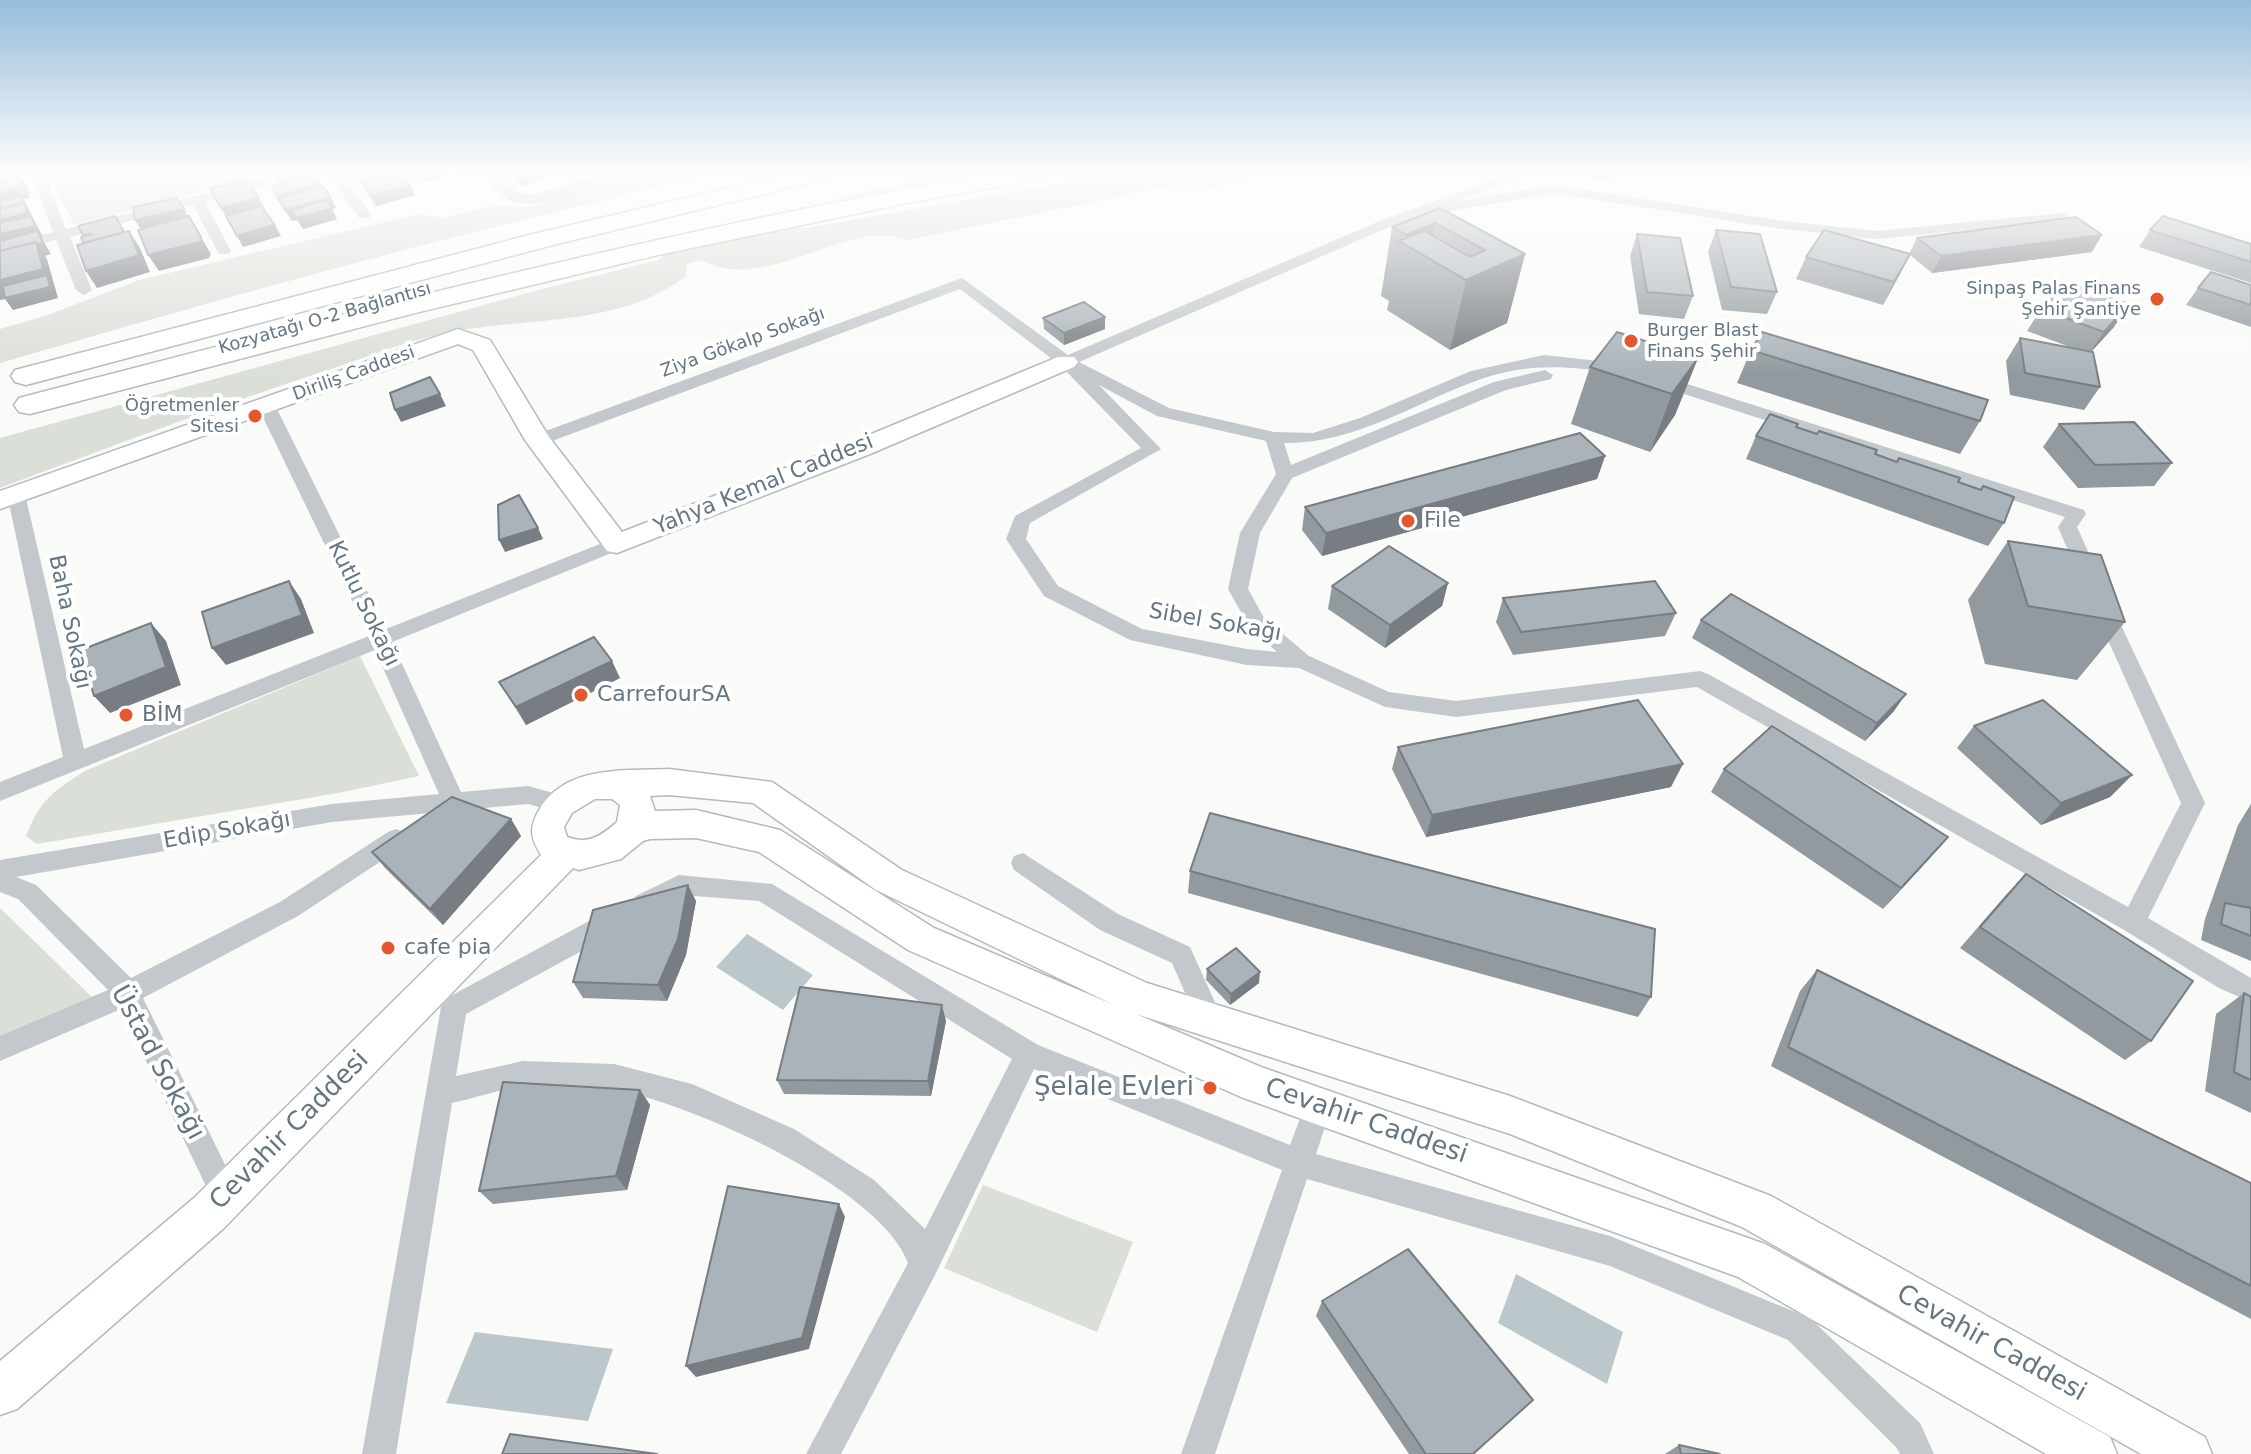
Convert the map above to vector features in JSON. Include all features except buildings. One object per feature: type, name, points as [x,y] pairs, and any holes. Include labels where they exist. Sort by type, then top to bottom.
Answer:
[{"type":"highway","points":[[0,414],[19,388],[230,311],[506,240]]},
{"type":"highway","name":"Kozyatağı O-2 Bağlantısı","points":[[19,388],[543,240]]},
{"type":"highway","name":"Kozyatağı O-2 Bağlantısı","points":[[19,388],[306,323],[621,240]]},
{"type":"highway","points":[[19,388],[326,326],[686,240]]},
{"type":"street","points":[[0,250],[40,240]]},
{"type":"street","points":[[65,240],[84,290]]},
{"type":"street","points":[[218,240],[224,251]]},
{"type":"street","name":"Yahya Kemal Caddesi","points":[[0,792],[861,448],[1352,240]]},
{"type":"street","name":"Ziya Gökalp Sokağı","points":[[538,440],[962,283],[1066,362]]},
{"type":"street","name":"Diriliş Caddesi","points":[[8,497],[458,336],[482,345],[538,440],[617,544]]},
{"type":"street","points":[[1066,362],[1163,412],[1274,437],[1314,438],[1366,422],[1477,375],[1544,360],[1611,365],[2077,514],[2067,527]]},
{"type":"street","name":"Sibel Sokağı","points":[[1066,362],[1152,449],[1022,520],[1016,539],[1051,591],[1137,635],[1247,657],[1302,661]]},
{"type":"street","points":[[2133,922],[2193,803],[2067,527],[1634,384],[1589,373],[1547,374],[1500,386],[1285,474],[1250,533],[1238,589],[1257,623],[1302,661],[1385,699],[1456,709],[1700,679],[2133,922],[2228,980],[2251,990]]},
{"type":"street","name":"Kutlu Sokağı","points":[[266,405],[380,638],[455,804]]},
{"type":"street","points":[[1274,437],[1285,474]]},
{"type":"street","name":"Baha Sokağı","points":[[8,497],[75,760]]},
{"type":"street","name":"Cevahir Caddesi","points":[[560,804],[571,795],[599,785],[669,782],[760,791],[889,880],[1139,998],[1510,1115],[1756,1211],[2188,1454]]},
{"type":"street","points":[[599,785],[613,786],[634,797],[639,807],[632,830]]},
{"type":"street","name":"Edip Sokağı","points":[[0,870],[332,813],[528,795],[560,804]]},
{"type":"street","points":[[0,1049],[127,993],[289,909],[455,804]]},
{"type":"street","points":[[560,804],[547,827],[549,838],[565,854]]},
{"type":"street","name":"Cevahir Caddesi","points":[[0,1392],[226,1197],[565,854],[579,856],[609,849],[632,830],[650,825],[696,824],[768,840],[921,939],[1255,1084],[1750,1259],[2093,1454]]},
{"type":"street","points":[[1023,863],[1109,922],[1181,955],[1210,1020]]},
{"type":"street","name":"Üstad Sokağı","points":[[0,882],[27,892],[127,993],[226,1197]]},
{"type":"street","points":[[379,1454],[454,1007],[679,885],[763,891],[1028,1054],[1299,1163],[1610,1251],[1799,1329],[1908,1435],[1917,1454]]},
{"type":"street","points":[[823,1454],[924,1264],[1028,1054]]},
{"type":"street","points":[[440,1093],[523,1074],[614,1077],[692,1097],[784,1139],[864,1190],[913,1235],[924,1264]]},
{"type":"street","points":[[1198,1454],[1318,1106]]},
{"type":"shaded area","points":[[309,240],[447,240],[0,363],[0,329],[45,316],[139,280]]},
{"type":"shaded area","points":[[732,240],[851,240],[764,267],[721,268],[700,260],[687,264],[686,276],[657,294],[595,314],[461,330],[417,340],[206,412],[0,488],[0,438],[542,289],[659,260],[664,254]]},
{"type":"shaded area","points":[[360,656],[419,776],[338,793],[37,844],[26,836],[49,797],[87,770]]},
{"type":"shaded area","points":[[0,908],[95,1000],[0,1043]]},
{"type":"shaded area","points":[[747,934],[813,975],[783,1010],[716,967]]},
{"type":"shaded area","points":[[983,1185],[1133,1242],[1097,1332],[944,1268]]},
{"type":"shaded area","points":[[1516,1274],[1623,1332],[1607,1384],[1498,1323]]},
{"type":"shaded area","points":[[475,1332],[613,1349],[588,1421],[446,1403]]},
{"type":"place","name":"Sinpaş Palas Finans Şehir Şantiye","points":[[2157,299]]},
{"type":"place","name":"Burger Blast Finans Şehir","points":[[1631,341]]},
{"type":"place","name":"Öğretmenler Sitesi","points":[[255,416]]},
{"type":"place","name":"File","points":[[1408,521]]},
{"type":"place","name":"CarrefourSA","points":[[581,695]]},
{"type":"place","name":"BİM","points":[[126,715]]},
{"type":"place","name":"cafe pia","points":[[388,948]]},
{"type":"place","name":"Şelale Evleri","points":[[1210,1088]]}]
